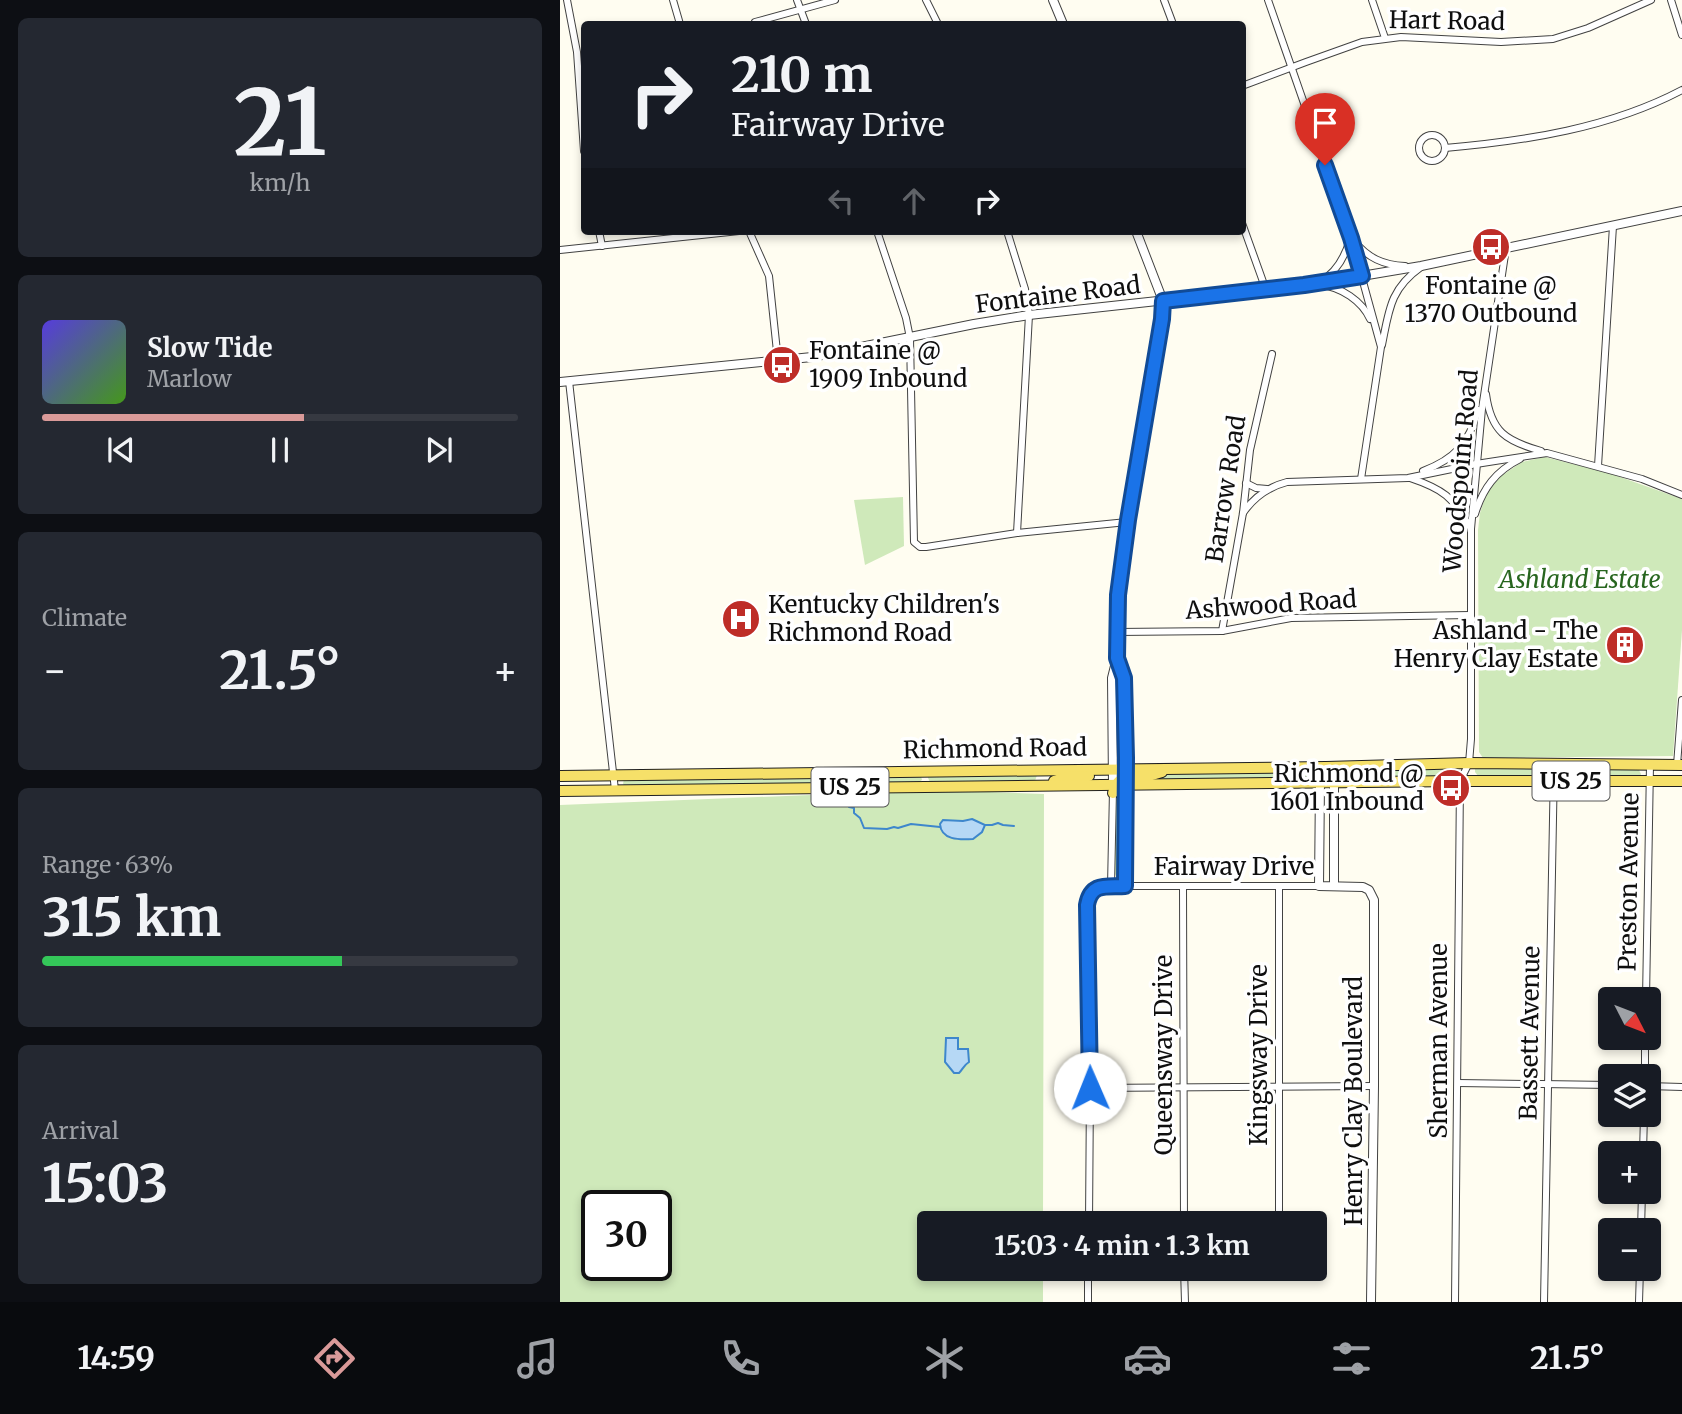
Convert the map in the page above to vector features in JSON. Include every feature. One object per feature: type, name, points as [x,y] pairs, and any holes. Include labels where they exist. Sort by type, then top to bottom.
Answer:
[{"type":"main road","name":"US 25","points":[[1119,776],[1145,776],[1181,768],[1469,763],[1679,765]]},
{"type":"main road","name":"Richmond Road","points":[[560,776],[1119,776],[1320,782],[1682,781]]},
{"type":"main road","name":"Richmond Road","points":[[560,791],[1041,785],[1119,776]]},
{"type":"street","points":[[567,0],[577,52],[581,109]]},
{"type":"street","points":[[673,0],[679,21]]},
{"type":"street","points":[[797,0],[805,21]]},
{"type":"street","points":[[759,21],[835,0]]},
{"type":"street","points":[[926,0],[936,21]]},
{"type":"street","points":[[1053,0],[1062,21]]},
{"type":"street","points":[[1164,0],[1172,21]]},
{"type":"street","points":[[1268,0],[1351,238],[1381,347]]},
{"type":"street","points":[[1372,0],[1385,38]]},
{"type":"street","name":"Hart Road","points":[[1246,85],[1350,46],[1385,38],[1501,42],[1553,38],[1588,28],[1651,0]]},
{"type":"street","points":[[1671,0],[1682,35]]},
{"type":"street","points":[[1445,148],[1504,142],[1578,127],[1647,107],[1682,90]]},
{"type":"street","points":[[1431,136],[1439,137],[1445,148],[1443,156],[1436,161],[1424,158],[1420,151],[1421,143],[1431,136]]},
{"type":"street","name":"Fontaine Road","points":[[565,382],[778,361],[830,354],[1029,315],[1314,284],[1421,267],[1682,211]]},
{"type":"street","points":[[1598,466],[1613,226]]},
{"type":"street","points":[[1246,234],[1266,290]]},
{"type":"street","points":[[600,235],[601,246]]},
{"type":"street","points":[[560,250],[702,235]]},
{"type":"street","points":[[750,235],[769,276],[778,361]]},
{"type":"street","points":[[878,235],[906,317],[910,338],[916,545],[926,547],[1017,533],[1127,522]]},
{"type":"street","points":[[1008,235],[1025,289],[1029,315],[1017,533]]},
{"type":"street","points":[[1125,886],[1112,678],[1117,658],[1118,595],[1127,522],[1163,301],[1138,235]]},
{"type":"street","points":[[1351,238],[1376,260],[1393,265],[1421,267]]},
{"type":"street","points":[[1314,284],[1326,278],[1336,268],[1351,238]]},
{"type":"street","name":"Woodspoint Road","points":[[1460,780],[1469,763],[1471,739],[1471,529],[1476,464],[1506,248]]},
{"type":"street","points":[[1362,479],[1381,347],[1390,306],[1408,276],[1421,267]]},
{"type":"street","points":[[1314,284],[1336,288],[1357,301],[1368,314],[1381,347]]},
{"type":"street","name":"Barrow Road","points":[[1222,631],[1244,513],[1250,450],[1272,354]]},
{"type":"street","points":[[565,382],[615,790]]},
{"type":"street","points":[[1485,388],[1498,430],[1508,438],[1546,453],[1598,466],[1682,495]]},
{"type":"street","points":[[1408,478],[1443,463],[1458,451],[1474,424],[1485,388]]},
{"type":"street","points":[[1244,513],[1252,502],[1269,489],[1293,482],[1408,478],[1546,453]]},
{"type":"street","points":[[1471,529],[1479,500],[1490,482],[1504,468],[1529,455]]},
{"type":"street","points":[[1408,478],[1430,485],[1446,495],[1471,529]]},
{"type":"street","points":[[1247,483],[1256,488],[1269,489]]},
{"type":"street","name":"Ashwood Road","points":[[1117,632],[1222,631],[1291,618],[1470,615]]},
{"type":"street","points":[[1111,886],[1124,678],[1117,658]]},
{"type":"street","points":[[1679,765],[1682,700]]},
{"type":"street","name":"Bassett Avenue","points":[[1544,1302],[1554,765]]},
{"type":"street","name":"Preston Avenue","points":[[1646,987],[1650,765]]},
{"type":"street","points":[[1326,767],[1334,782],[1334,886]]},
{"type":"street","points":[[1319,886],[1320,782],[1326,767]]},
{"type":"street","name":"Sherman Avenue","points":[[1455,1302],[1460,780]]},
{"type":"street","name":"Kingsway Drive","points":[[1279,886],[1279,1211]]},
{"type":"street","name":"Fairway Drive","points":[[1090,1088],[1087,905],[1090,894],[1097,888],[1358,886],[1371,892],[1374,900]]},
{"type":"street","name":"Queensway Drive","points":[[1183,887],[1184,1211]]},
{"type":"street","name":"Henry Clay Boulevard","points":[[1371,1302],[1374,900]]},
{"type":"street","points":[[1458,1083],[1598,1085]]},
{"type":"street","points":[[1089,1211],[1090,1088],[1374,1086]]},
{"type":"street","points":[[1661,1086],[1682,1087]]},
{"type":"street","points":[[1088,1281],[1088,1302]]},
{"type":"street","points":[[1184,1281],[1185,1302]]},
{"type":"street","points":[[1639,1302],[1640,1281]]},
{"type":"green space","name":"Ashland Estate","points":[[1545,457],[1609,473],[1682,499],[1682,630],[1673,756],[1483,758],[1479,752],[1480,513],[1487,492],[1501,476],[1522,462]]},
{"type":"green space","points":[[903,497],[904,546],[865,565],[854,500]]},
{"type":"green space","points":[[1549,767],[1551,773],[1546,776],[1478,776],[1475,769]]},
{"type":"green space","points":[[1456,768],[1459,772],[1456,776],[1334,777],[1333,771]]},
{"type":"green space","points":[[1562,768],[1639,770],[1641,774],[1640,777],[1562,776]]},
{"type":"green space","points":[[1316,769],[1320,773],[1317,778],[1130,780],[1187,771]]},
{"type":"green space","points":[[1037,775],[1035,781],[930,782],[928,778],[928,777]]},
{"type":"green space","points":[[921,776],[922,780],[919,782],[623,784],[624,779]]},
{"type":"green space","points":[[933,790],[1044,794],[1043,1211],[917,1211],[917,1281],[1043,1281],[1043,1302],[560,1302],[560,805]]},
{"type":"green space","points":[[1120,793],[1123,874],[1117,878],[1115,794]]},
{"type":"water","points":[[972,819],[985,825],[982,832],[973,839],[952,838],[941,829],[943,820]]},
{"type":"water","points":[[946,1038],[958,1038],[958,1049],[968,1049],[969,1062],[959,1073],[954,1073],[945,1062]]},
{"type":"waterway","points":[[850,804],[849,807],[854,808],[854,813],[860,818],[864,828],[887,829],[911,824],[940,827]]},
{"type":"waterway","points":[[985,825],[998,823],[1014,826]]},
{"type":"place","name":"Fontaine @ 1370 Outbound","points":[[1491,247]]},
{"type":"place","name":"Fontaine @ 1909 Inbound","points":[[782,365]]},
{"type":"place","name":"Kentucky Children's Richmond Road","points":[[741,619]]},
{"type":"place","name":"Ashland - The Henry Clay Estate","points":[[1625,645]]},
{"type":"place","name":"Richmond @ 1601 Inbound","points":[[1451,788]]},
{"type":"route","points":[[1090,1088],[1087,905],[1090,893],[1097,888],[1125,886],[1126,758],[1124,678],[1117,658],[1118,595],[1163,301],[1362,276],[1325,165]]}]
